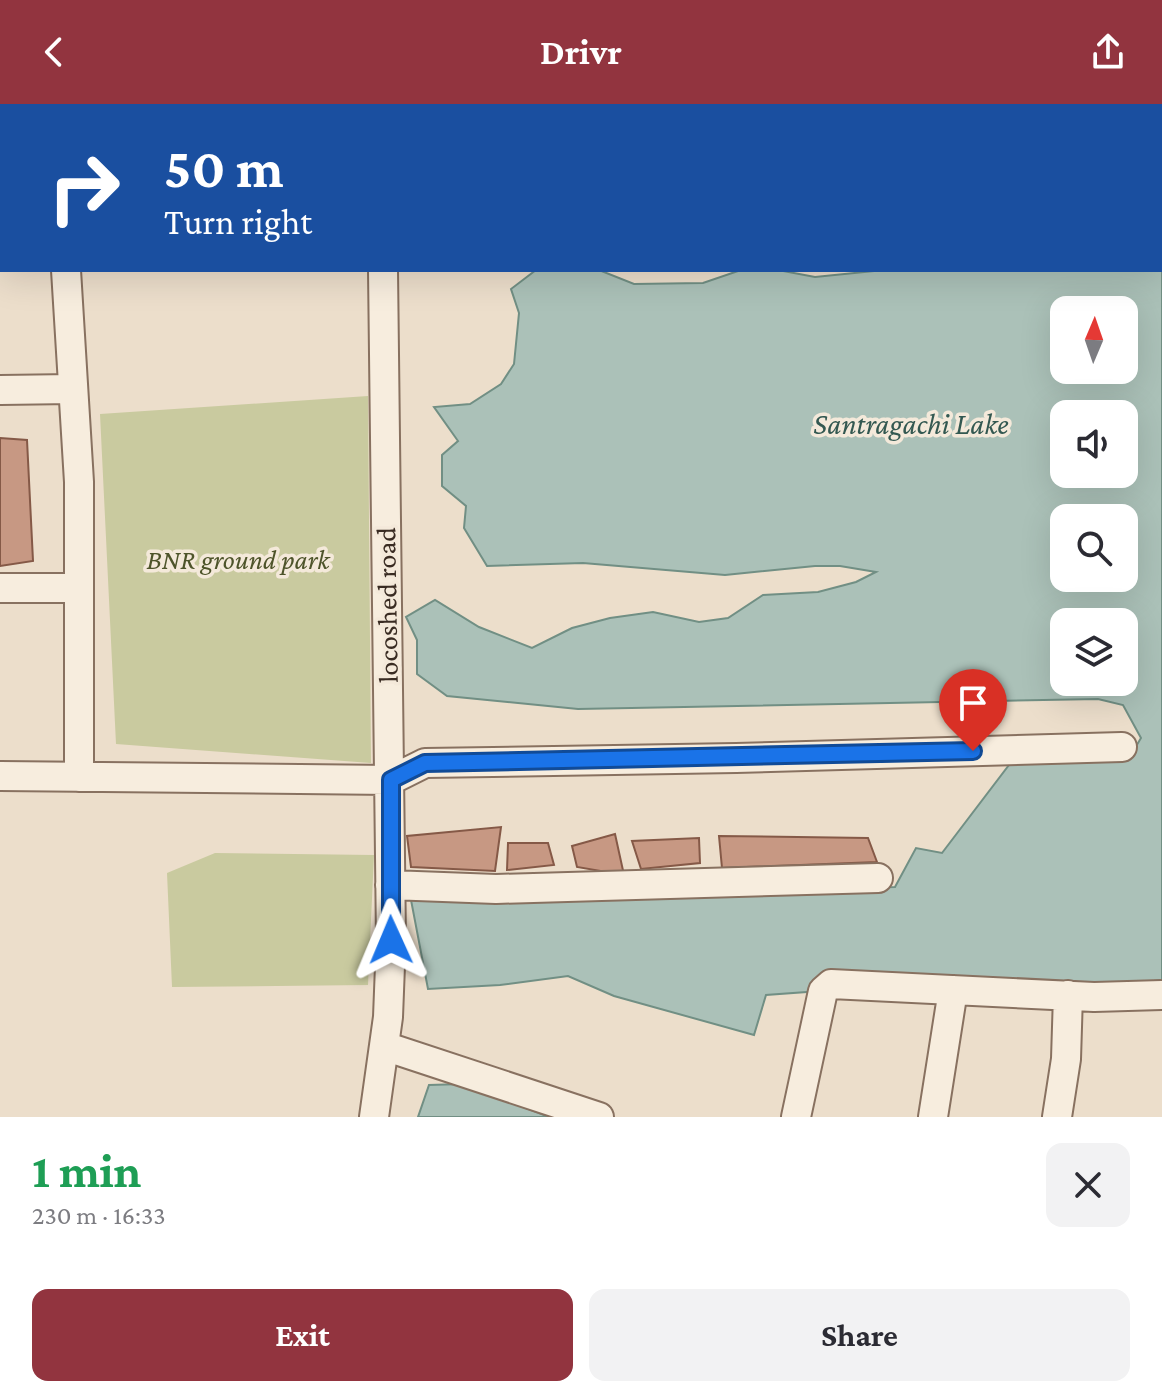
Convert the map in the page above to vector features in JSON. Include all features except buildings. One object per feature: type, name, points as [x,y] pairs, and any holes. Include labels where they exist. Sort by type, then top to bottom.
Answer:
[{"type":"street","points":[[66,272],[79,482],[79,777]]},
{"type":"street","name":"locoshed road","points":[[374,1117],[388,1017],[391,940],[383,272]]},
{"type":"street","points":[[0,390],[72,389]]},
{"type":"street","points":[[0,588],[78,588]]},
{"type":"street","points":[[0,776],[391,780],[425,763],[1122,747]]},
{"type":"street","points":[[390,885],[496,889],[878,878]]},
{"type":"street","points":[[796,1117],[823,991],[831,984],[1068,995],[1162,995]]},
{"type":"street","points":[[933,1117],[953,990]]},
{"type":"street","points":[[1057,1117],[1066,1059],[1068,995]]},
{"type":"street","points":[[384,1046],[599,1117]]},
{"type":"green space","name":"BNR ground park","points":[[368,396],[371,763],[116,744],[100,414]]},
{"type":"green space","points":[[215,853],[374,855],[368,985],[172,987],[167,873]]},
{"type":"water","name":"Santragachi Lake","points":[[533,272],[604,272],[634,284],[703,283],[735,272],[789,272],[815,277],[864,272],[1162,272],[1162,980],[1129,984],[917,984],[766,995],[754,1035],[614,996],[568,976],[500,985],[428,989],[411,900],[895,887],[916,848],[942,853],[1009,765],[1129,758],[1141,738],[1123,705],[1098,699],[578,709],[447,696],[417,674],[417,640],[406,617],[435,600],[479,627],[532,648],[572,628],[610,618],[653,612],[699,622],[728,618],[763,595],[818,592],[856,582],[876,572],[840,566],[725,575],[583,563],[487,566],[464,528],[466,506],[442,486],[442,455],[458,441],[434,407],[470,404],[501,384],[514,364],[519,313],[511,289]]},
{"type":"water","points":[[463,1084],[549,1117],[418,1117],[429,1085]]},
{"type":"route","points":[[391,940],[391,780],[425,763],[973,751]]}]
